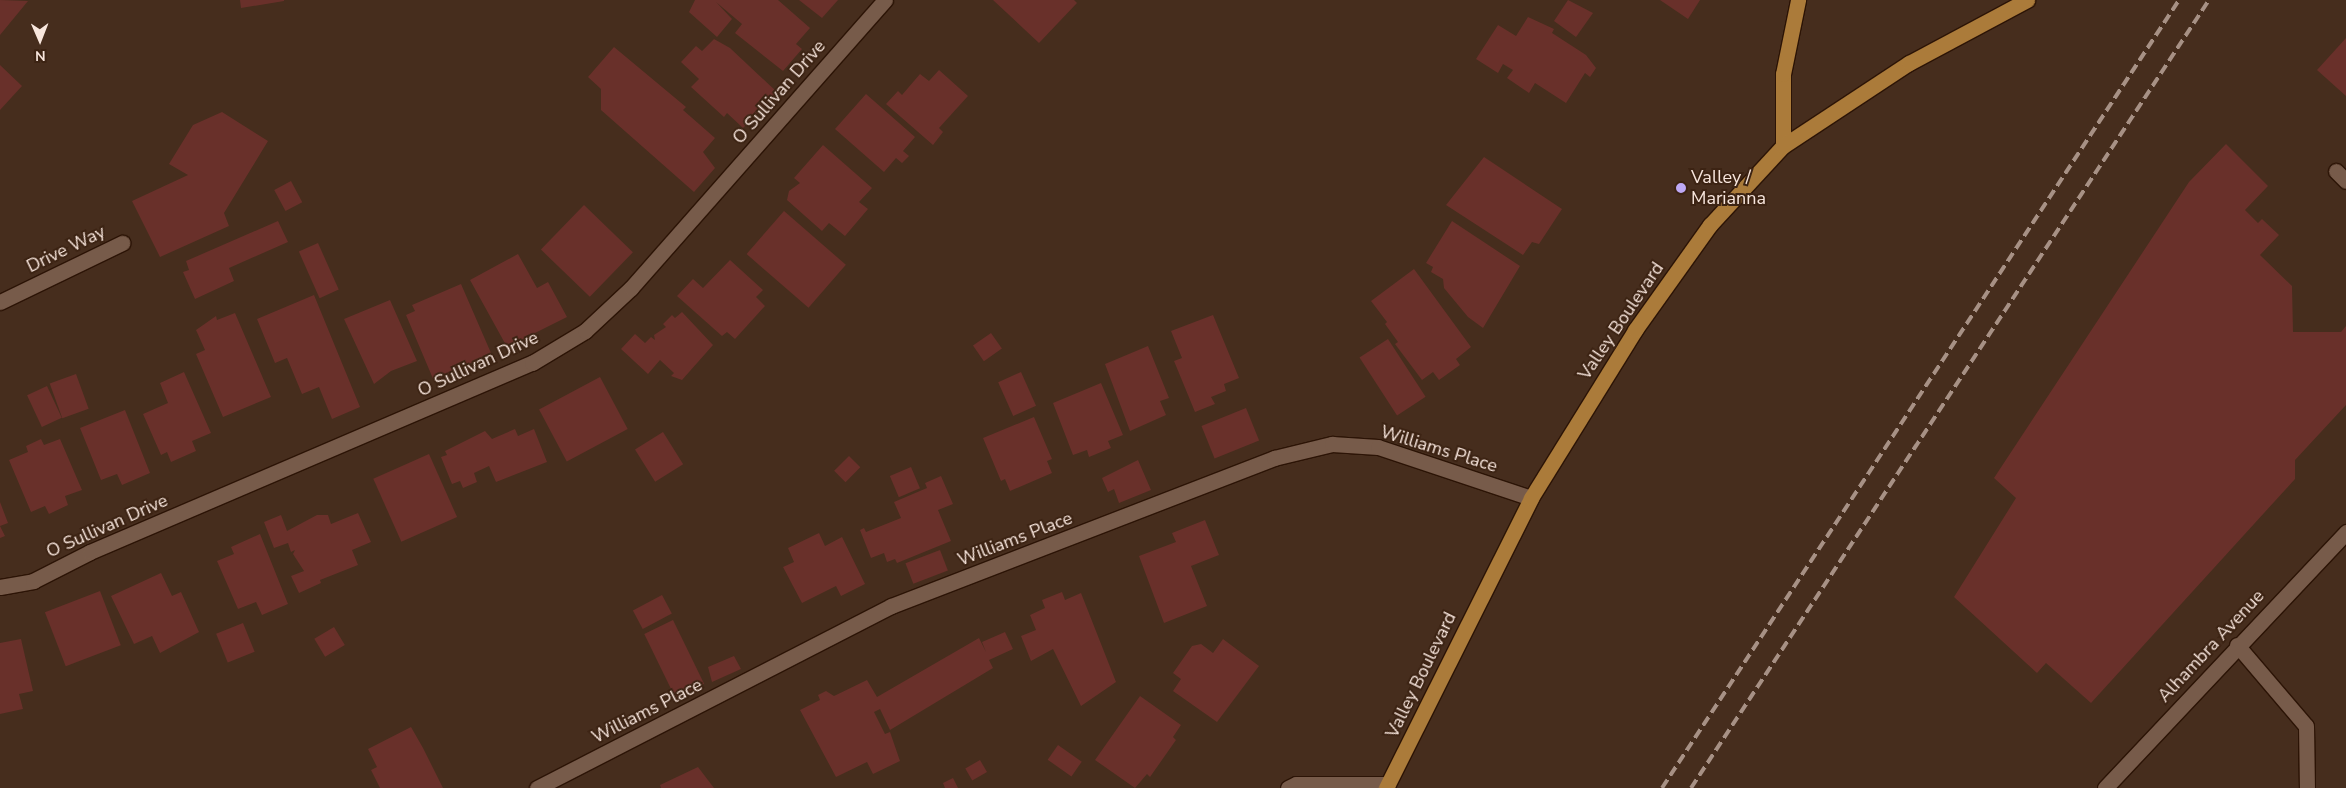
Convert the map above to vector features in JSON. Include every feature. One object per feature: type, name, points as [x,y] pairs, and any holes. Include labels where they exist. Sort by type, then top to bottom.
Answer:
[{"type":"main road","points":[[1783,146],[1785,52],[1798,0]]},
{"type":"main road","name":"Valley Boulevard","points":[[1387,786],[1531,498],[1635,330],[1710,225],[1783,146],[1909,63],[2028,0]]},
{"type":"street","name":"O Sullivan Drive","points":[[0,587],[33,581],[90,552],[532,363],[585,331],[631,288],[885,0]]},
{"type":"street","name":"Drive Way","points":[[0,302],[122,243]]},
{"type":"street","name":"Williams Place","points":[[537,788],[891,606],[1274,458],[1332,444],[1378,447],[1531,498]]},
{"type":"street","name":"Alhambra Avenue","points":[[2105,788],[2237,645],[2346,532]]},
{"type":"street","points":[[2237,645],[2306,726],[2307,788]]},
{"type":"street","points":[[1288,788],[1296,784],[1387,786]]},
{"type":"building","points":[[0,0],[28,1],[0,35]]},
{"type":"building","points":[[240,0],[284,0],[284,1],[241,8]]},
{"type":"building","points":[[695,0],[778,0],[810,28],[796,44],[802,49],[783,71],[735,33],[742,24],[716,2],[732,19],[717,37],[689,12]]},
{"type":"building","points":[[799,0],[838,0],[822,18]]},
{"type":"building","points":[[993,0],[1074,0],[1077,3],[1039,43]]},
{"type":"building","points":[[1568,0],[1593,13],[1576,37],[1554,21]]},
{"type":"building","points":[[1660,0],[1700,0],[1688,19]]},
{"type":"building","points":[[1528,17],[1554,29],[1552,33],[1586,55],[1596,68],[1590,77],[1585,73],[1566,103],[1535,83],[1529,93],[1507,78],[1513,70],[1503,64],[1498,73],[1476,59],[1498,25],[1516,36]]},
{"type":"building","points":[[2346,38],[2346,96],[2317,70]]},
{"type":"building","points":[[714,39],[730,48],[778,93],[743,128],[727,113],[724,117],[691,87],[699,79],[681,62],[696,46],[702,51]]},
{"type":"building","points":[[614,47],[686,107],[683,110],[715,138],[703,152],[715,168],[694,192],[601,110],[601,89],[588,77]]},
{"type":"building","points":[[0,65],[22,86],[0,110]]},
{"type":"building","points":[[939,70],[968,96],[939,128],[943,132],[933,145],[886,104],[898,91],[902,95],[920,74],[929,81]]},
{"type":"building","points":[[866,94],[915,137],[903,151],[909,156],[902,163],[896,158],[884,172],[835,129]]},
{"type":"building","points":[[222,112],[268,141],[224,213],[229,226],[160,257],[132,201],[188,175],[169,164],[193,125]]},
{"type":"building","points":[[2226,144],[2268,186],[2245,210],[2258,223],[2262,219],[2279,235],[2260,255],[2292,286],[2293,332],[2341,332],[2346,326],[2346,405],[2295,460],[2295,479],[2091,703],[2046,663],[2037,673],[1954,597],[2016,498],[1994,478],[2189,182]]},
{"type":"building","points":[[823,145],[872,188],[859,202],[868,209],[845,236],[829,223],[822,231],[787,200],[789,191],[800,183],[794,178]]},
{"type":"building","points":[[1484,157],[1562,209],[1539,244],[1532,242],[1523,255],[1446,205]]},
{"type":"building","points":[[291,181],[302,202],[285,211],[274,190]]},
{"type":"building","points":[[584,205],[633,252],[590,297],[541,250]]},
{"type":"building","points":[[784,211],[846,265],[808,308],[747,254]]},
{"type":"building","points":[[278,221],[288,242],[229,268],[234,281],[195,299],[183,272],[189,270],[186,261]]},
{"type":"building","points":[[1452,221],[1520,266],[1483,328],[1468,317],[1444,288],[1443,279],[1431,272],[1433,267],[1426,263]]},
{"type":"building","points":[[318,243],[339,290],[320,298],[299,252]]},
{"type":"building","points":[[518,254],[537,288],[548,282],[567,317],[507,347],[470,280]]},
{"type":"building","points":[[730,260],[763,290],[756,297],[765,306],[735,339],[727,332],[722,336],[677,296],[693,279],[703,288]]},
{"type":"building","points":[[1414,269],[1471,347],[1456,359],[1460,365],[1439,380],[1433,372],[1422,380],[1395,344],[1398,342],[1385,324],[1387,322],[1371,301]]},
{"type":"building","points":[[461,284],[491,353],[434,381],[406,315],[415,311],[412,305]]},
{"type":"building","points":[[314,295],[360,407],[332,419],[319,387],[302,394],[287,358],[275,363],[257,319]]},
{"type":"building","points":[[390,300],[417,361],[391,371],[374,384],[344,319]]},
{"type":"building","points":[[682,312],[713,345],[682,380],[671,376],[674,373],[660,360],[648,374],[621,349],[635,334],[645,343],[651,337],[655,340],[654,335],[666,327],[663,324],[672,315],[675,318]]},
{"type":"building","points":[[235,313],[271,397],[223,417],[196,354],[205,350],[196,330],[216,316],[217,320]]},
{"type":"building","points":[[1213,315],[1239,378],[1224,384],[1226,391],[1211,397],[1215,404],[1195,412],[1174,361],[1182,358],[1171,331]]},
{"type":"building","points":[[991,333],[1002,349],[984,361],[973,346]]},
{"type":"building","points":[[1388,339],[1426,397],[1397,415],[1359,358]]},
{"type":"building","points":[[1148,346],[1169,398],[1160,401],[1166,415],[1130,431],[1105,364]]},
{"type":"building","points":[[184,372],[211,433],[192,441],[196,451],[171,462],[167,452],[161,455],[143,414],[168,403],[160,383]]},
{"type":"building","points":[[1021,372],[1036,406],[1013,416],[998,382]]},
{"type":"building","points":[[76,374],[89,409],[62,418],[50,384]]},
{"type":"building","points":[[600,377],[628,429],[567,461],[539,409]]},
{"type":"building","points":[[1101,383],[1123,435],[1108,441],[1111,448],[1089,457],[1087,450],[1073,455],[1053,403]]},
{"type":"building","points":[[47,386],[62,418],[42,427],[27,395]]},
{"type":"building","points":[[1246,408],[1259,440],[1215,458],[1201,426]]},
{"type":"building","points":[[125,410],[150,473],[122,485],[117,474],[101,480],[80,428]]},
{"type":"building","points":[[1034,417],[1052,459],[1047,461],[1052,473],[1010,491],[1005,479],[1001,481],[983,438]]},
{"type":"building","points":[[515,429],[518,436],[534,429],[547,462],[496,482],[489,466],[474,473],[477,482],[463,488],[460,481],[452,484],[441,457],[447,455],[445,451],[485,431],[492,439]]},
{"type":"building","points":[[663,432],[683,464],[655,482],[635,449]]},
{"type":"building","points":[[41,439],[44,445],[60,439],[82,490],[65,496],[68,505],[49,514],[45,506],[31,512],[9,460],[28,452],[26,446]]},
{"type":"building","points":[[429,454],[457,517],[401,542],[373,479]]},
{"type":"building","points":[[849,456],[860,467],[845,482],[834,471]]},
{"type":"building","points":[[1138,460],[1151,490],[1119,503],[1114,489],[1108,492],[1102,478]]},
{"type":"building","points":[[911,467],[920,488],[899,497],[890,476]]},
{"type":"building","points":[[941,476],[953,504],[938,510],[951,541],[897,563],[895,559],[887,562],[884,553],[871,558],[860,530],[864,528],[866,532],[901,518],[894,502],[927,488],[925,483]]},
{"type":"building","points":[[0,502],[8,523],[0,526]]},
{"type":"building","points":[[358,513],[371,542],[352,550],[358,565],[320,580],[321,583],[299,593],[291,576],[304,571],[293,554],[295,550],[291,552],[288,543],[274,548],[264,522],[281,515],[287,531],[317,515],[328,515],[331,524]]},
{"type":"building","points":[[1205,520],[1219,555],[1191,566],[1207,606],[1164,623],[1139,556],[1176,542],[1172,533]]},
{"type":"building","points":[[0,526],[5,536],[0,538]]},
{"type":"building","points":[[819,533],[825,546],[842,537],[865,584],[841,596],[836,586],[802,603],[783,567],[794,562],[788,548]]},
{"type":"building","points":[[260,534],[288,604],[262,615],[256,602],[238,609],[217,561],[234,554],[231,547]]},
{"type":"building","points":[[940,550],[948,571],[913,584],[905,563]]},
{"type":"building","points":[[161,573],[172,596],[181,592],[199,632],[160,653],[152,636],[134,644],[111,596]]},
{"type":"building","points":[[100,591],[121,645],[66,666],[45,612]]},
{"type":"building","points":[[1062,592],[1065,600],[1081,593],[1116,682],[1081,706],[1053,649],[1031,661],[1021,636],[1036,630],[1030,615],[1045,608],[1042,600]]},
{"type":"building","points":[[662,595],[672,614],[643,629],[633,610]]},
{"type":"building","points":[[673,620],[704,684],[675,698],[644,634]]},
{"type":"building","points":[[243,623],[255,652],[228,663],[216,634]]},
{"type":"building","points":[[334,627],[345,645],[325,657],[314,639]]},
{"type":"building","points":[[1005,632],[1013,649],[989,660],[993,668],[890,730],[880,709],[874,712],[885,734],[890,732],[900,761],[873,774],[867,762],[836,777],[800,710],[820,700],[818,695],[826,691],[834,696],[867,680],[877,697],[979,638],[986,652],[982,642]]},
{"type":"building","points":[[21,639],[33,691],[19,694],[23,709],[0,714],[0,643]]},
{"type":"building","points":[[1223,639],[1259,666],[1217,722],[1173,691],[1181,679],[1173,673],[1192,646],[1201,644],[1213,653]]},
{"type":"building","points":[[734,656],[741,669],[712,682],[708,667]]},
{"type":"building","points":[[1140,696],[1181,725],[1173,737],[1176,740],[1150,777],[1147,774],[1135,788],[1095,760]]},
{"type":"building","points":[[411,727],[443,788],[380,788],[371,770],[377,767],[368,749]]},
{"type":"building","points":[[1058,745],[1082,762],[1071,776],[1048,760]]},
{"type":"building","points":[[980,760],[987,772],[972,781],[965,768]]},
{"type":"building","points":[[698,767],[714,788],[661,788],[660,785]]},
{"type":"building","points":[[953,778],[958,788],[945,788],[943,783]]},
{"type":"railway","points":[[1662,788],[2179,0]]},
{"type":"railway","points":[[1691,788],[2209,0]]},
{"type":"place","name":"Valley / Marianna","points":[[1681,188]]}]
